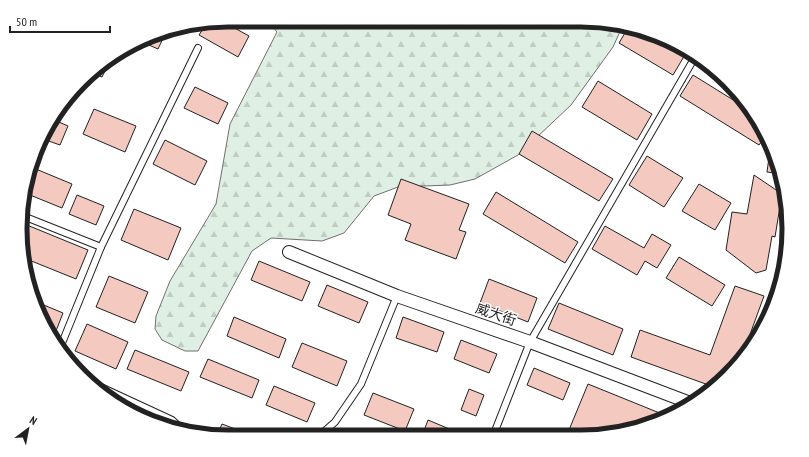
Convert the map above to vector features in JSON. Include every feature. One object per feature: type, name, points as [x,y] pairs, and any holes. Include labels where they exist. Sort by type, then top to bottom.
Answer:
[{"type":"street","name":"威大街","points":[[289,252],[397,296],[530,342],[685,401]]},
{"type":"lane","points":[[62,342],[102,247],[198,48]]},
{"type":"lane","points":[[494,430],[530,342],[692,61]]},
{"type":"lane","points":[[27,218],[102,247]]},
{"type":"lane","points":[[326,430],[335,422],[361,384],[397,296]]},
{"type":"lane","points":[[112,392],[174,422]]},
{"type":"green space","points":[[273,27],[594,27],[620,31],[613,47],[571,105],[518,155],[475,179],[450,185],[398,187],[374,196],[344,233],[322,241],[271,238],[252,251],[198,351],[185,351],[162,340],[155,329],[156,316],[170,281],[216,204],[230,124],[277,32]]},
{"type":"building","points":[[233,27],[249,36],[238,57],[199,35],[203,29]]},
{"type":"building","points":[[625,32],[658,42],[684,56],[673,75],[619,43]]},
{"type":"building","points":[[163,38],[158,49],[147,44]]},
{"type":"building","points":[[106,69],[102,77],[98,75]]},
{"type":"building","points":[[693,75],[737,102],[748,117],[762,141],[759,145],[680,96]]},
{"type":"building","points":[[598,81],[652,114],[637,140],[582,107]]},
{"type":"building","points":[[195,87],[228,103],[218,124],[184,108]]},
{"type":"building","points":[[94,109],[136,126],[125,152],[83,134]]},
{"type":"building","points":[[58,122],[68,126],[60,145],[47,140]]},
{"type":"building","points":[[532,131],[613,179],[599,201],[519,154]]},
{"type":"building","points":[[165,140],[207,161],[195,185],[153,164]]},
{"type":"building","points":[[647,156],[683,178],[664,207],[629,185]]},
{"type":"building","points":[[769,157],[774,173],[767,172]]},
{"type":"building","points":[[36,169],[72,184],[62,208],[30,195]]},
{"type":"building","points":[[754,175],[778,192],[780,204],[775,237],[772,236],[766,270],[756,273],[726,250],[732,212],[747,214]]},
{"type":"building","points":[[401,179],[469,204],[459,230],[466,232],[456,259],[405,240],[411,224],[388,215]]},
{"type":"building","points":[[699,184],[731,203],[715,230],[682,211]]},
{"type":"building","points":[[496,192],[578,242],[565,263],[483,214]]},
{"type":"building","points":[[77,195],[104,206],[96,225],[69,214]]},
{"type":"building","points":[[134,209],[181,228],[168,260],[121,240]]},
{"type":"building","points":[[27,225],[88,250],[76,279],[30,260],[27,242]]},
{"type":"building","points":[[605,226],[644,248],[652,234],[671,245],[657,268],[645,261],[637,275],[592,249]]},
{"type":"building","points":[[679,257],[725,285],[712,306],[666,278]]},
{"type":"building","points":[[259,261],[310,282],[302,301],[251,280]]},
{"type":"building","points":[[109,276],[148,292],[135,323],[96,307]]},
{"type":"building","points":[[489,279],[537,298],[528,322],[480,303]]},
{"type":"building","points":[[327,285],[368,302],[359,323],[318,306]]},
{"type":"building","points":[[735,286],[764,296],[748,340],[723,371],[707,385],[631,357],[640,330],[710,355]]},
{"type":"building","points":[[559,303],[623,329],[613,355],[548,329]]},
{"type":"building","points":[[41,304],[63,313],[56,331],[48,318]]},
{"type":"building","points":[[234,317],[286,339],[279,358],[227,336]]},
{"type":"building","points":[[403,317],[444,332],[437,352],[396,338]]},
{"type":"building","points":[[87,324],[128,342],[116,369],[75,351]]},
{"type":"building","points":[[461,340],[497,354],[489,373],[454,359]]},
{"type":"building","points":[[302,343],[347,361],[337,386],[292,367]]},
{"type":"building","points":[[135,350],[189,372],[181,391],[127,369]]},
{"type":"building","points":[[208,359],[259,380],[252,398],[200,377]]},
{"type":"building","points":[[534,368],[570,383],[563,400],[527,385]]},
{"type":"building","points":[[588,384],[661,414],[620,426],[594,430],[569,430]]},
{"type":"building","points":[[274,386],[315,403],[307,422],[266,405]]},
{"type":"building","points":[[469,389],[484,395],[476,416],[461,410]]},
{"type":"building","points":[[373,393],[414,409],[405,430],[364,415]]},
{"type":"building","points":[[428,420],[452,430],[424,430]]},
{"type":"building","points":[[222,424],[238,430],[228,430],[219,430]]}]
